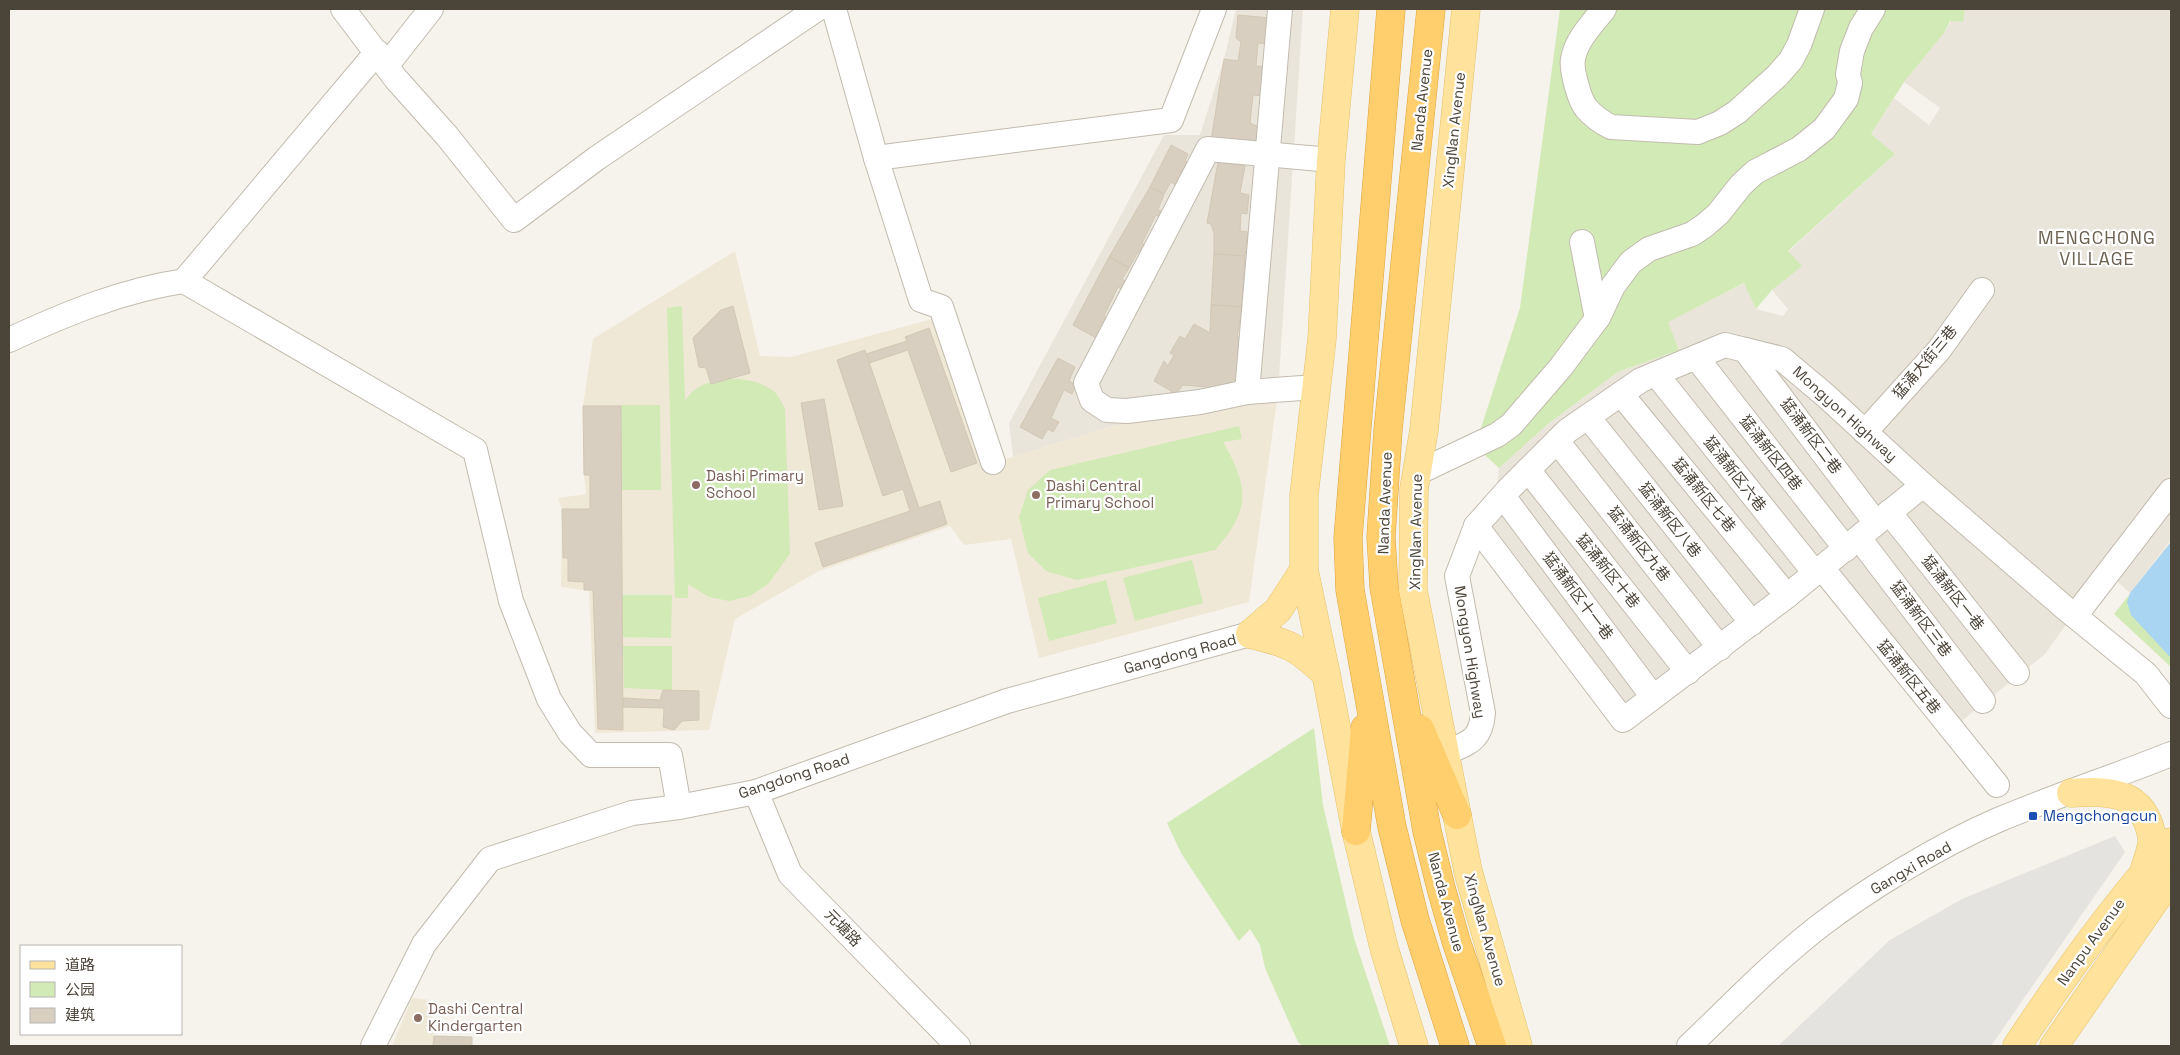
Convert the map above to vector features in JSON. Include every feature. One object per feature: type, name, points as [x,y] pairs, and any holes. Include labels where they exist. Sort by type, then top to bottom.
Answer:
[{"type":"highway","name":"Nanda Avenue","points":[[1391,9],[1348,538],[1350,590],[1369,689],[1392,828],[1415,920],[1455,1046]]},
{"type":"highway","name":"Nanda Avenue","points":[[1431,9],[1388,430],[1381,537],[1384,587],[1427,831],[1441,888],[1472,991],[1492,1046]]},
{"type":"highway","points":[[1401,682],[1457,815]]},
{"type":"highway","points":[[1356,831],[1369,689]]},
{"type":"main road","points":[[1345,9],[1331,160],[1325,306],[1304,495],[1304,570],[1356,831],[1384,948],[1414,1046]]},
{"type":"main road","name":"XingNan Avenue","points":[[1466,9],[1424,430],[1414,489],[1413,590],[1468,871],[1518,1046]]},
{"type":"main road","points":[[1250,634],[1278,610],[1304,570]]},
{"type":"main road","points":[[1250,634],[1283,642],[1304,653],[1326,674]]},
{"type":"main road","points":[[2071,793],[2113,792],[2130,799],[2146,820],[2152,839],[2143,873]]},
{"type":"main road","name":"Nanpu Avenue","points":[[2017,1046],[2045,1004],[2143,873],[2171,842]]},
{"type":"main road","name":"Nanpu Avenue","points":[[2054,1046],[2171,879]]},
{"type":"street","points":[[343,9],[514,220],[597,158],[817,9]]},
{"type":"street","points":[[184,281],[382,58],[431,9]]},
{"type":"street","points":[[834,9],[876,158],[921,300],[941,307],[993,462]]},
{"type":"street","points":[[876,158],[1171,120],[1214,9]]},
{"type":"street","points":[[1247,392],[1280,9]]},
{"type":"street","points":[[1604,9],[1580,42],[1572,59],[1575,80],[1585,106],[1598,120],[1610,127],[1698,132],[1720,123],[1737,112],[1777,76],[1791,60],[1799,45],[1812,9]]},
{"type":"street","points":[[1417,473],[1497,436],[1511,424],[1561,367],[1597,318],[1613,286],[1631,262],[1649,249],[1698,230],[1718,214],[1740,185],[1755,172],[1799,150],[1824,129],[1846,99],[1850,82],[1848,74],[1852,51],[1861,28],[1873,9]]},
{"type":"street","points":[[1316,386],[1247,392],[1200,402],[1127,411],[1107,410],[1092,400],[1086,383],[1208,149],[1331,160]]},
{"type":"street","points":[[1582,242],[1597,318]]},
{"type":"street","points":[[9,340],[42,324],[120,295],[157,285],[184,281],[475,450],[510,601],[549,699],[570,733],[591,756],[670,755],[679,807]]},
{"type":"street","name":"猛涌大街三巷","points":[[1865,432],[1939,350],[1982,290]]},
{"type":"street","name":"Mongyon Highway","points":[[1445,753],[1471,742],[1482,728],[1483,713],[1457,576],[1476,526],[1567,431],[1641,380],[1724,345],[1782,359],[1923,485],[2075,616],[2146,674],[2171,706]]},
{"type":"street","name":"猛涌新区二巷","points":[[1745,350],[1868,530]]},
{"type":"street","name":"猛涌新区四巷","points":[[1696,357],[1868,530]]},
{"type":"street","name":"猛涌新区六巷","points":[[1656,374],[1818,570]]},
{"type":"street","name":"猛涌新区七巷","points":[[1621,394],[1786,596]]},
{"type":"street","name":"猛涌新区八巷","points":[[1588,417],[1752,623]]},
{"type":"street","name":"猛涌新区九巷","points":[[1557,441],[1720,648]]},
{"type":"street","name":"猛涌新区十巷","points":[[1528,470],[1688,672]]},
{"type":"street","points":[[1476,526],[1624,720],[1752,623],[1923,485]]},
{"type":"street","points":[[2075,616],[2171,491]]},
{"type":"street","name":"猛涌新区十一巷","points":[[1503,496],[1653,697]]},
{"type":"street","name":"猛涌新区一巷","points":[[1868,530],[2017,673]]},
{"type":"street","name":"猛涌新区三巷","points":[[1868,530],[1983,701]]},
{"type":"street","name":"猛涌新区五巷","points":[[1818,570],[1997,786]]},
{"type":"street","name":"Gangdong Road","points":[[373,1046],[424,944],[490,859],[632,813],[679,807],[756,792],[1008,701],[1250,634]]},
{"type":"street","name":"Gangxi Road","points":[[1689,1046],[1770,968],[1818,928],[1874,888],[1931,855],[1998,820],[2171,754]]},
{"type":"street","name":"元塘路","points":[[756,792],[790,874],[958,1046]]},
{"type":"shaded area","points":[[1236,9],[1303,9],[1278,393],[1113,426],[1013,457],[1009,423],[1164,135],[1200,135],[1224,59]]},
{"type":"shaded area","points":[[1965,9],[2171,9],[2171,540],[2130,593],[2105,570],[2045,654],[1958,724],[1825,557],[1624,714],[1492,537],[1499,468],[1549,423],[1618,372],[1679,350],[1667,322],[1745,283],[1756,309],[1783,316],[1788,309],[1772,290],[1801,266],[1788,252],[1895,154],[1871,134],[1894,98],[1929,125],[1940,108],[1904,82],[1944,33],[1951,21],[1963,22]]},
{"type":"shaded area","points":[[735,251],[760,356],[791,357],[936,318],[986,463],[1013,457],[1113,426],[1278,393],[1249,602],[1039,658],[1011,539],[964,545],[950,526],[819,571],[735,619],[709,730],[595,733],[589,591],[561,587],[562,509],[558,498],[586,494],[583,406],[593,339]]},
{"type":"shaded area","points":[[2115,836],[2125,852],[1991,1046],[1778,1046],[1890,940],[1962,899]]},
{"type":"shaded area","name":"Dashi Central Kindergarten","points":[[412,998],[430,1000],[434,1036],[472,1037],[472,1046],[392,1046]]},
{"type":"green space","points":[[1560,9],[1965,9],[1963,22],[1950,21],[1944,33],[1904,82],[1871,134],[1895,154],[1788,251],[1802,266],[1772,290],[1756,309],[1744,283],[1668,322],[1679,350],[1618,372],[1549,423],[1499,468],[1475,446],[1520,308]]},
{"type":"green space","points":[[682,306],[685,401],[700,386],[710,382],[732,379],[753,382],[772,390],[778,396],[785,409],[790,554],[768,584],[750,596],[729,601],[709,597],[688,584],[688,598],[675,598],[667,308]]},
{"type":"green space","points":[[620,405],[660,405],[661,490],[621,490]]},
{"type":"green space","points":[[1239,426],[1242,439],[1223,442],[1238,472],[1242,498],[1240,510],[1227,536],[1215,550],[1077,580],[1046,571],[1028,553],[1019,517],[1028,490],[1050,470]]},
{"type":"green space","points":[[2171,542],[2171,667],[2114,614]]},
{"type":"green space","points":[[1192,560],[1203,603],[1135,621],[1123,578]]},
{"type":"green space","points":[[1106,580],[1117,623],[1049,641],[1038,598]]},
{"type":"green space","points":[[622,595],[672,595],[671,638],[623,637]]},
{"type":"green space","points":[[623,646],[672,646],[672,690],[624,688]]},
{"type":"green space","points":[[1314,728],[1323,805],[1354,938],[1390,1046],[1303,1046],[1298,1042],[1265,968],[1260,945],[1250,929],[1239,941],[1181,853],[1167,823]]},
{"type":"water","points":[[2171,542],[2171,658],[2131,615],[2127,602],[2130,593]]},
{"type":"building","points":[[1238,15],[1271,18],[1268,44],[1258,43],[1256,66],[1267,67],[1264,96],[1253,95],[1250,123],[1259,127],[1256,149],[1211,141],[1224,59],[1238,61],[1241,42],[1236,38]]},
{"type":"building","points":[[1171,145],[1188,154],[1185,161],[1189,163],[1179,187],[1171,182],[1164,194],[1150,187]]},
{"type":"building","points":[[1218,162],[1245,166],[1240,193],[1249,195],[1247,214],[1241,213],[1240,231],[1248,232],[1245,256],[1214,254],[1214,233],[1211,224],[1207,223]]},
{"type":"building","points":[[1150,187],[1164,194],[1158,210],[1170,214],[1167,221],[1156,215],[1142,243],[1151,249],[1146,258],[1138,252],[1129,268],[1109,257]]},
{"type":"building","points":[[1214,254],[1245,256],[1242,307],[1211,305]]},
{"type":"building","points":[[1109,257],[1129,268],[1122,279],[1132,285],[1127,293],[1118,287],[1104,316],[1112,321],[1107,330],[1101,328],[1096,338],[1073,325]]},
{"type":"building","points":[[1211,305],[1242,307],[1237,337],[1244,338],[1238,387],[1230,389],[1183,385],[1176,394],[1154,381],[1164,361],[1168,366],[1174,355],[1170,353],[1180,336],[1185,339],[1194,324],[1210,333]]},
{"type":"building","points":[[733,306],[750,373],[711,384],[706,368],[699,367],[693,338],[721,310]]},
{"type":"building","points":[[929,328],[977,463],[951,472],[908,350],[869,363],[866,354],[907,341],[905,337]]},
{"type":"building","points":[[865,350],[919,508],[940,501],[947,524],[823,567],[815,543],[910,511],[903,489],[883,496],[837,360]]},
{"type":"building","points":[[1058,358],[1075,367],[1069,381],[1076,385],[1072,394],[1064,390],[1051,418],[1059,422],[1053,432],[1048,429],[1042,439],[1020,427]]},
{"type":"building","points":[[824,399],[843,506],[819,510],[801,403]]},
{"type":"building","points":[[583,406],[621,406],[623,730],[598,729],[593,590],[584,590],[584,582],[568,581],[568,558],[563,558],[562,509],[590,509],[590,475],[584,475]]},
{"type":"building","points":[[663,690],[699,691],[699,720],[682,721],[674,730],[663,727],[664,708],[623,707],[623,698],[660,700]]},
{"type":"building","points":[[434,1036],[472,1037],[472,1046],[433,1046]]},
{"type":"place","name":"Dashi Primary School","points":[[696,485]]},
{"type":"place","name":"Dashi Central Primary School","points":[[1036,495]]},
{"type":"place","name":"Mengchongcun","points":[[2033,816]]},
{"type":"place","name":"Dashi Central Kindergarten","points":[[418,1018]]},
{"type":"district","name":"MENGCHONG VILLAGE","points":[[2097,248]]}]
